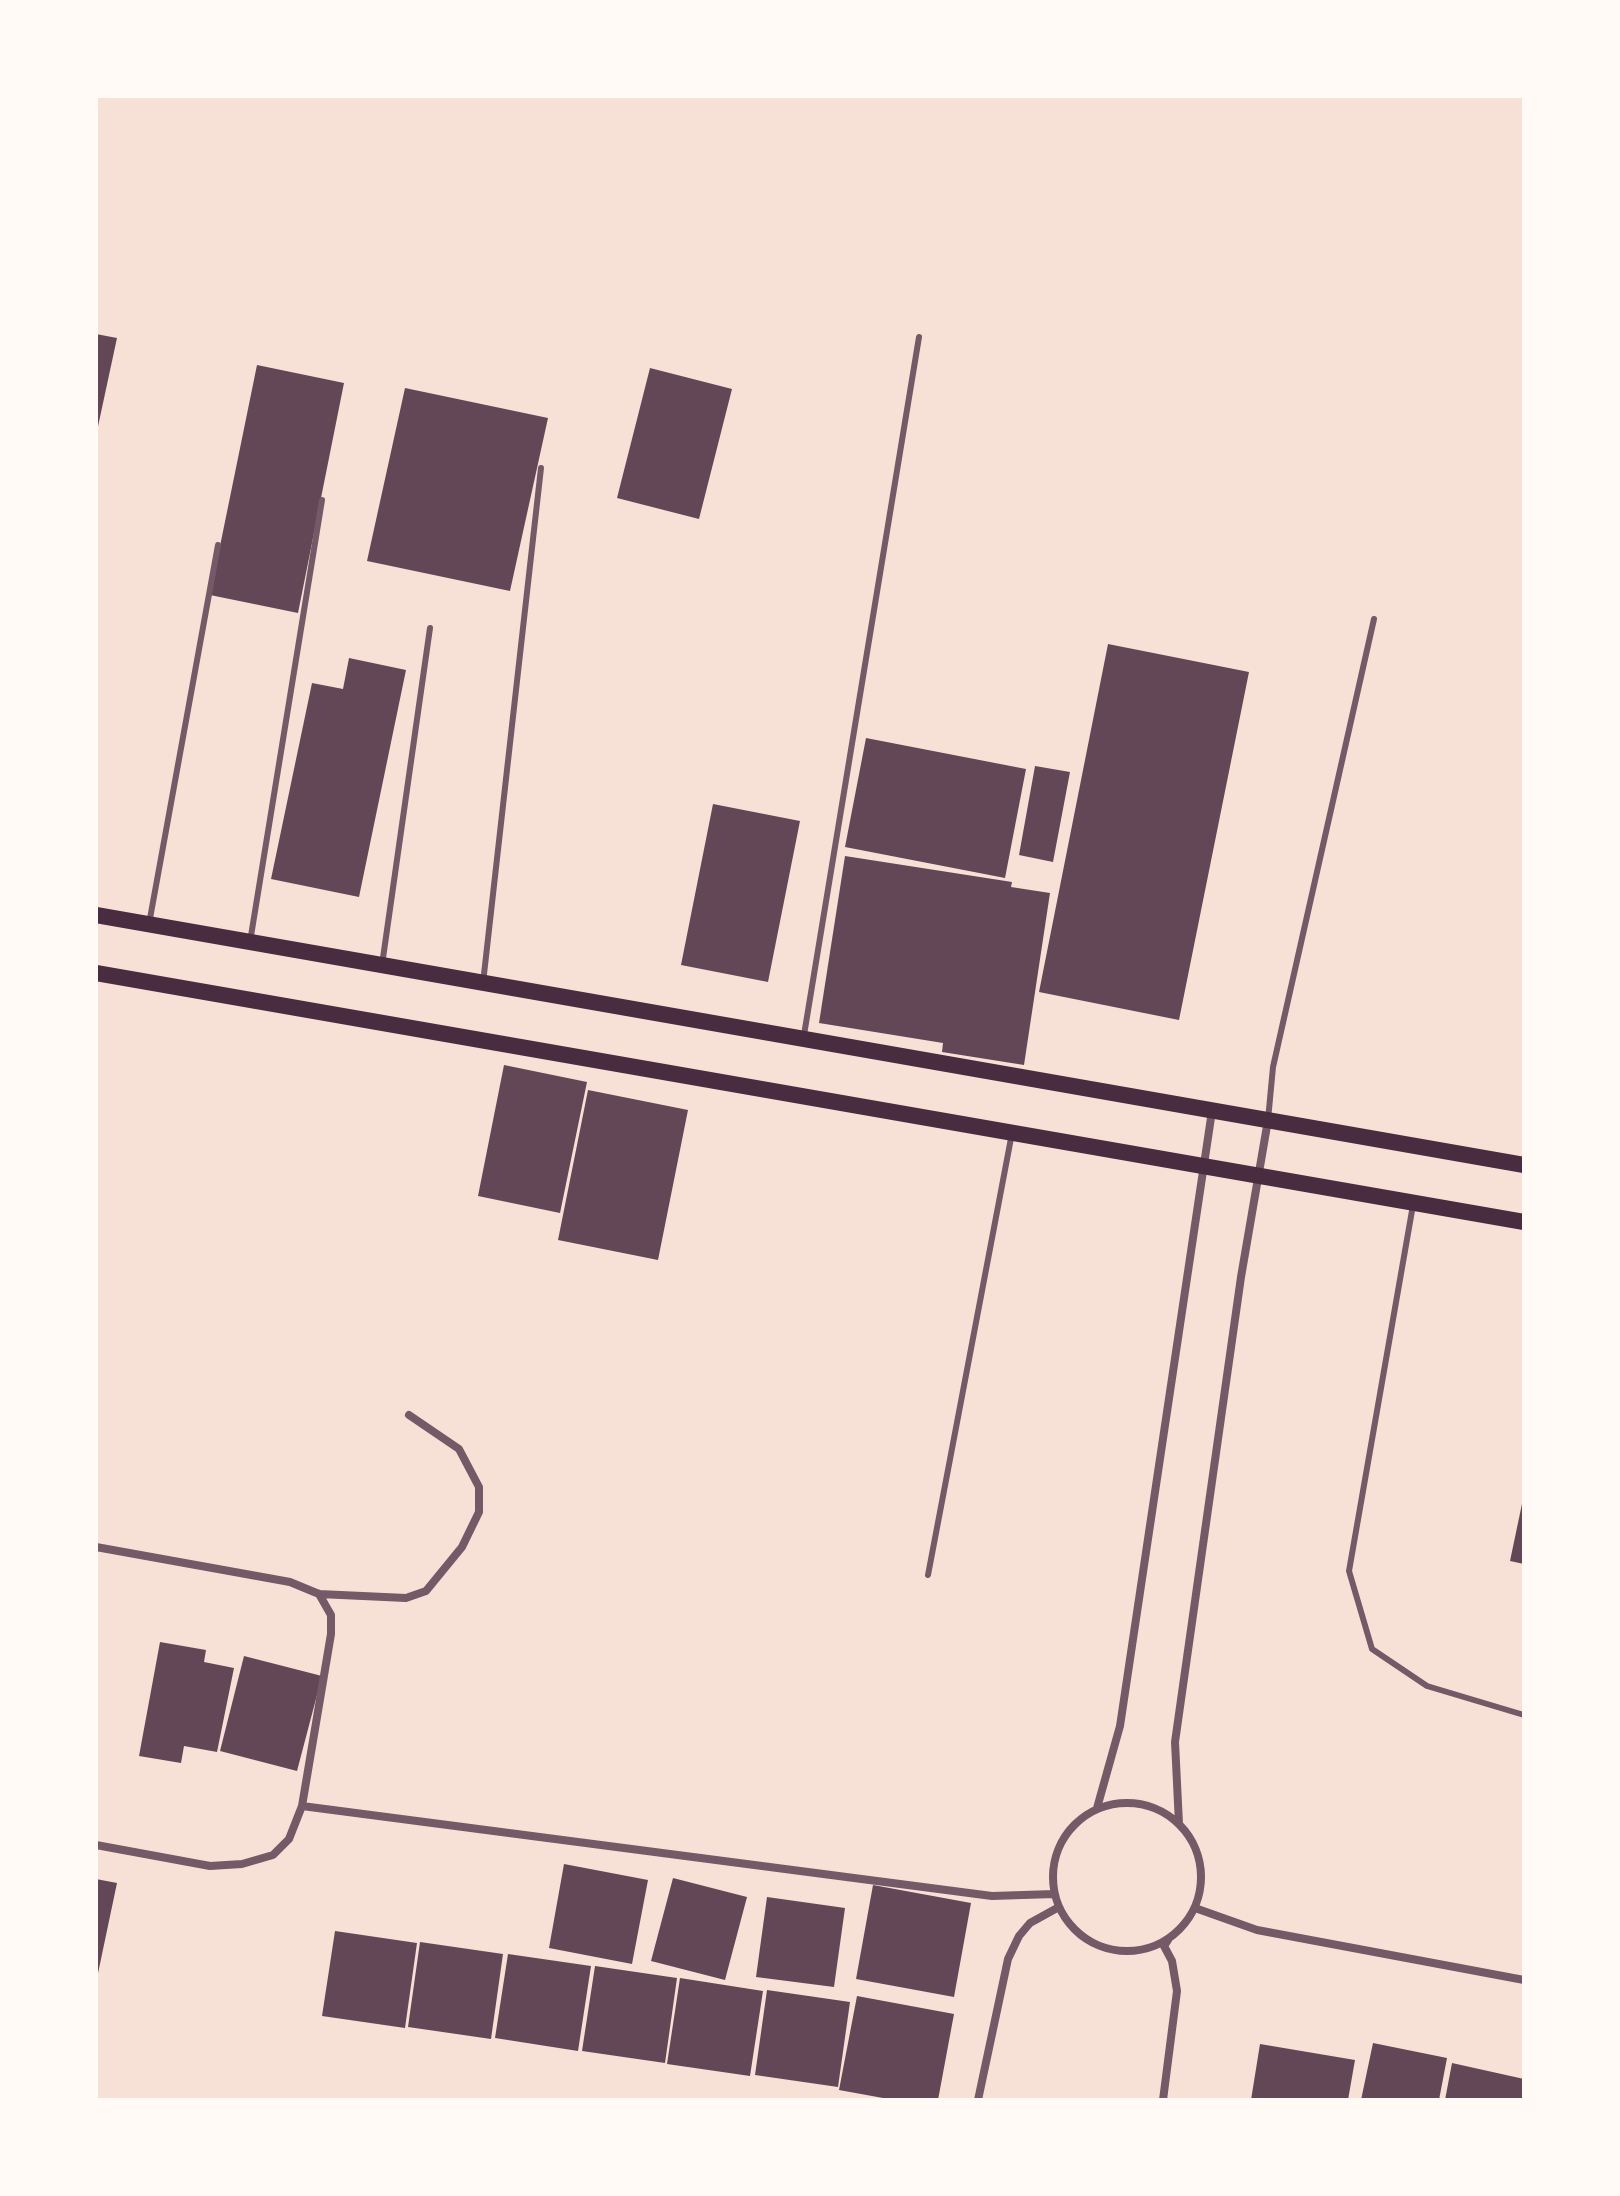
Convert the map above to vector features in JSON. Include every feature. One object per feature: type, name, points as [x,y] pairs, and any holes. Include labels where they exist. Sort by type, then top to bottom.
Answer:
[{"type":"main road","points":[[96,915],[1524,1165]]},
{"type":"main road","points":[[96,973],[1524,1222]]},
{"type":"street","points":[[1097,1808],[1120,1726],[1212,1111]]},
{"type":"street","points":[[1179,1824],[1175,1742],[1241,1277],[1268,1120]]},
{"type":"street","points":[[96,1547],[290,1582],[319,1594],[406,1598],[426,1591],[462,1547],[479,1512],[479,1487],[459,1449],[409,1415]]},
{"type":"street","points":[[96,1845],[210,1866],[242,1864],[273,1855],[289,1839],[302,1806],[331,1634],[331,1615],[319,1594]]},
{"type":"street","points":[[1163,2100],[1177,1991],[1172,1961],[1164,1946],[1195,1908],[1202,1878],[1200,1863],[1189,1835],[1167,1814],[1140,1804],[1111,1803],[1082,1816],[1060,1843],[1053,1868],[1054,1894],[1075,1930],[1099,1946],[1128,1951],[1168,1939]]},
{"type":"street","points":[[302,1806],[992,1896],[1054,1894]]},
{"type":"street","points":[[978,2100],[1008,1959],[1019,1936],[1030,1923],[1059,1907]]},
{"type":"street","points":[[1195,1908],[1257,1930],[1524,1980]]},
{"type":"lane","points":[[803,1039],[919,337]]},
{"type":"lane","points":[[483,983],[541,468]]},
{"type":"lane","points":[[250,942],[322,500]]},
{"type":"lane","points":[[149,924],[218,545]]},
{"type":"lane","points":[[1268,1120],[1273,1067],[1374,619]]},
{"type":"lane","points":[[382,965],[430,628]]},
{"type":"lane","points":[[928,1575],[1012,1133]]},
{"type":"lane","points":[[1414,1203],[1349,1571],[1372,1649],[1427,1686],[1524,1715]]},
{"type":"building","points":[[96,334],[117,338],[97,431],[96,431]]},
{"type":"building","points":[[257,365],[344,383],[298,613],[210,595]]},
{"type":"building","points":[[650,368],[732,389],[699,519],[617,498]]},
{"type":"building","points":[[405,388],[548,418],[510,591],[367,561]]},
{"type":"building","points":[[1108,644],[1249,672],[1179,1020],[1039,992]]},
{"type":"building","points":[[349,658],[406,670],[359,897],[271,879],[312,683],[343,689]]},
{"type":"building","points":[[866,738],[1026,769],[1005,878],[845,847]]},
{"type":"building","points":[[1035,766],[1070,772],[1053,862],[1019,855]]},
{"type":"building","points":[[713,804],[800,821],[768,982],[681,965]]},
{"type":"building","points":[[845,856],[1012,882],[1011,887],[1050,893],[1024,1065],[942,1052],[943,1043],[819,1023]]},
{"type":"building","points":[[504,1065],[587,1082],[560,1213],[478,1196]]},
{"type":"building","points":[[588,1090],[688,1110],[658,1260],[558,1240]]},
{"type":"building","points":[[1524,1499],[1524,1564],[1510,1561]]},
{"type":"building","points":[[160,1642],[206,1650],[204,1662],[234,1668],[217,1752],[184,1746],[181,1763],[139,1756]]},
{"type":"building","points":[[244,1656],[322,1676],[297,1771],[220,1751]]},
{"type":"building","points":[[564,1864],[648,1880],[632,1964],[549,1948]]},
{"type":"building","points":[[673,1878],[747,1897],[725,1980],[651,1961]]},
{"type":"building","points":[[96,1879],[117,1883],[97,1978],[96,1978]]},
{"type":"building","points":[[873,1885],[971,1903],[954,1997],[856,1979]]},
{"type":"building","points":[[767,1897],[845,1908],[834,1987],[756,1977]]},
{"type":"building","points":[[335,1931],[417,1943],[405,2028],[322,2016]]},
{"type":"building","points":[[420,1942],[503,1954],[491,2039],[408,2027]]},
{"type":"building","points":[[508,1954],[591,1966],[578,2051],[495,2038]]},
{"type":"building","points":[[595,1966],[677,1978],[665,2063],[582,2051]]},
{"type":"building","points":[[680,1978],[763,1991],[750,2076],[667,2064]]},
{"type":"building","points":[[767,1990],[850,2002],[838,2087],[755,2075]]},
{"type":"building","points":[[857,1996],[954,2014],[938,2100],[894,2100],[839,2090]]},
{"type":"building","points":[[1373,2043],[1447,2058],[1439,2100],[1361,2100]]},
{"type":"building","points":[[1260,2044],[1355,2060],[1348,2100],[1251,2100]]},
{"type":"building","points":[[1452,2063],[1524,2079],[1523,2100],[1445,2100]]}]
